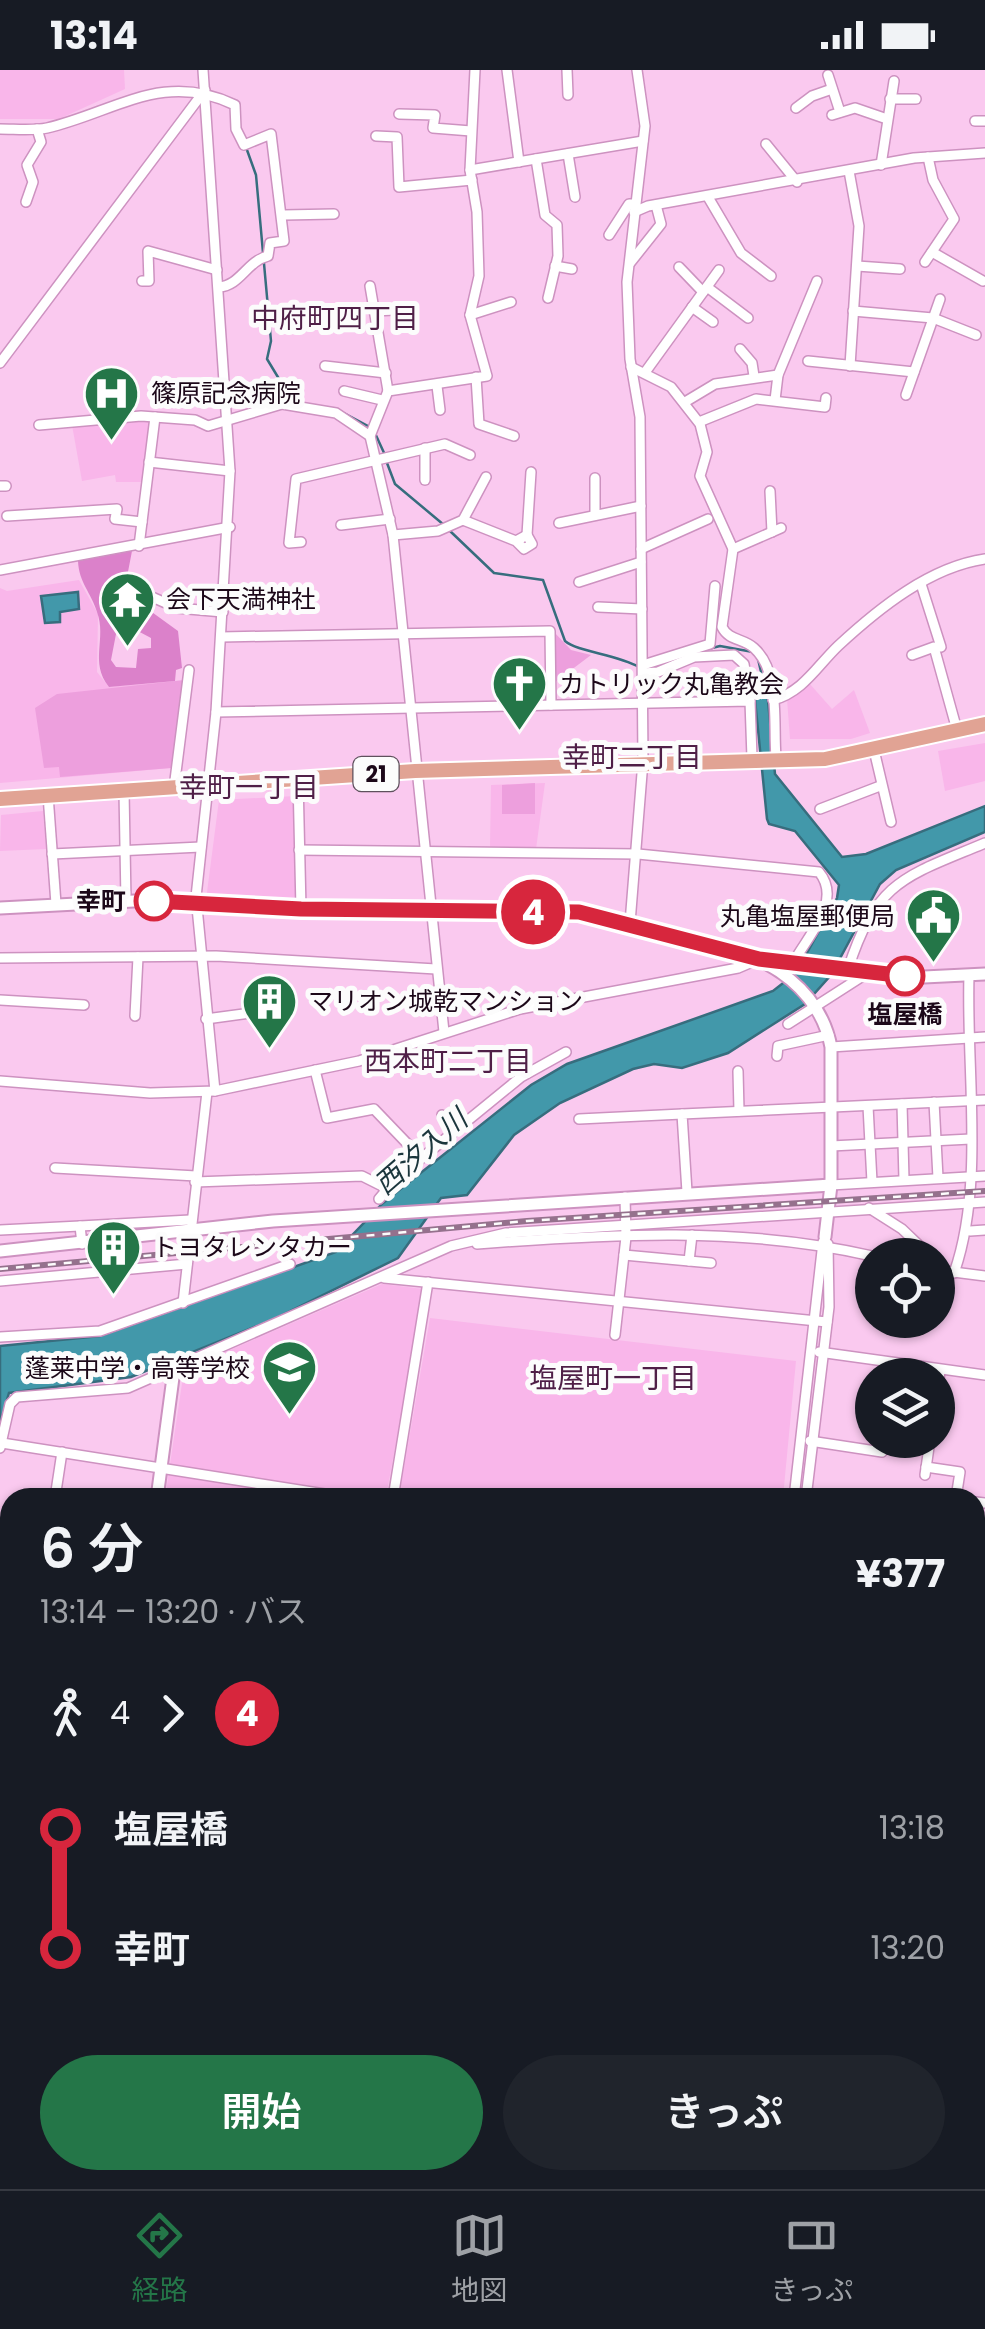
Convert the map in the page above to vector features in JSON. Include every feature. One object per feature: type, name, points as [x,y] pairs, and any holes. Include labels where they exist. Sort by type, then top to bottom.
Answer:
[{"type":"main road","name":"21","points":[[0,798],[415,771],[825,758],[985,724]]},
{"type":"street","points":[[183,1303],[189,1226],[211,1091],[196,904],[230,526],[228,422],[203,70]]},
{"type":"street","points":[[344,391],[385,396],[486,376],[470,315],[479,276],[471,175],[475,70]]},
{"type":"street","points":[[507,70],[519,162]]},
{"type":"street","points":[[568,70],[568,95]]},
{"type":"street","points":[[630,923],[643,761],[640,416],[631,367],[628,266],[644,141],[634,70]]},
{"type":"street","points":[[828,75],[836,114],[855,108],[887,119]]},
{"type":"street","points":[[882,165],[894,81]]},
{"type":"street","points":[[0,363],[205,90]]},
{"type":"street","points":[[0,129],[37,129],[131,97],[205,90],[235,105],[236,129],[244,145],[271,134],[284,215],[284,240],[270,243],[264,257],[232,285],[218,288]]},
{"type":"street","points":[[796,108],[812,96],[832,90]]},
{"type":"street","points":[[890,99],[916,99]]},
{"type":"street","points":[[399,114],[435,115],[433,128],[471,131]]},
{"type":"street","points":[[26,202],[33,182],[27,166],[41,142],[37,129]]},
{"type":"street","points":[[376,136],[397,137],[399,187],[644,141]]},
{"type":"street","points":[[766,144],[797,182]]},
{"type":"street","points":[[609,235],[629,204],[634,208],[656,205],[928,157],[985,153]]},
{"type":"street","points":[[568,154],[575,197]]},
{"type":"street","points":[[925,262],[954,219],[934,180],[928,157]]},
{"type":"street","points":[[536,159],[545,214],[557,226],[548,298]]},
{"type":"street","points":[[850,171],[859,226],[850,366]]},
{"type":"street","points":[[708,197],[740,253],[771,276]]},
{"type":"street","points":[[628,266],[661,224],[656,205]]},
{"type":"street","points":[[284,215],[334,214]]},
{"type":"street","points":[[142,282],[148,282],[148,251],[218,270]]},
{"type":"street","points":[[932,252],[983,282]]},
{"type":"street","points":[[555,266],[572,269]]},
{"type":"street","points":[[679,266],[705,290],[748,318]]},
{"type":"street","points":[[856,266],[900,269]]},
{"type":"street","points":[[646,371],[719,270]]},
{"type":"street","points":[[775,400],[778,375],[791,356],[798,317],[817,282]]},
{"type":"street","points":[[370,286],[386,373],[385,396],[372,432],[381,459],[393,535],[444,1032]]},
{"type":"street","points":[[906,395],[940,299]]},
{"type":"street","points":[[470,315],[510,302]]},
{"type":"street","points":[[692,307],[713,322]]},
{"type":"street","points":[[375,311],[412,309]]},
{"type":"street","points":[[853,311],[933,318],[966,327],[976,335]]},
{"type":"street","points":[[740,348],[752,362],[754,376]]},
{"type":"street","points":[[808,361],[914,372]]},
{"type":"street","points":[[325,366],[386,373]]},
{"type":"street","points":[[631,367],[646,371],[685,402],[699,422],[707,452],[700,476],[733,549],[724,595],[724,632],[758,650],[769,672],[776,758]]},
{"type":"street","points":[[685,402],[715,384],[778,375]]},
{"type":"street","points":[[476,378],[479,424],[514,436]]},
{"type":"street","points":[[436,386],[440,410]]},
{"type":"street","points":[[699,422],[756,399],[825,407],[826,398]]},
{"type":"street","points":[[38,425],[75,419],[155,417],[208,426],[282,404],[336,414],[372,432]]},
{"type":"street","points":[[139,546],[155,417]]},
{"type":"street","points":[[301,542],[289,543],[296,479],[445,444],[470,454]]},
{"type":"street","points":[[425,448],[426,480]]},
{"type":"street","points":[[150,462],[230,471]]},
{"type":"street","points":[[393,535],[440,530],[458,523],[522,538],[531,472]]},
{"type":"street","points":[[458,523],[486,476]]},
{"type":"street","points":[[594,478],[594,516]]},
{"type":"street","points":[[733,549],[776,530],[771,491]]},
{"type":"street","points":[[559,523],[641,506]]},
{"type":"street","points":[[7,516],[116,509],[115,519],[142,522]]},
{"type":"street","points":[[641,549],[708,519]]},
{"type":"street","points":[[341,526],[390,520]]},
{"type":"street","points":[[0,570],[230,526]]},
{"type":"street","points":[[773,700],[790,694],[835,648],[920,584],[950,564],[985,558]]},
{"type":"street","points":[[579,582],[642,562]]},
{"type":"street","points":[[920,584],[938,624],[940,647]]},
{"type":"street","points":[[643,669],[710,644],[715,586]]},
{"type":"street","points":[[152,597],[178,608],[223,612]]},
{"type":"street","points":[[598,607],[642,609]]},
{"type":"street","points":[[221,637],[550,631],[552,704]]},
{"type":"street","points":[[912,655],[934,647],[957,730]]},
{"type":"street","points":[[643,669],[658,672],[694,657],[734,655],[744,664],[752,758]]},
{"type":"street","points":[[174,788],[189,670]]},
{"type":"street","points":[[216,712],[750,701]]},
{"type":"street","points":[[874,750],[891,822]]},
{"type":"street","points":[[298,779],[301,909]]},
{"type":"street","points":[[820,809],[880,786]]},
{"type":"street","points":[[124,791],[126,901]]},
{"type":"street","points":[[48,796],[56,904]]},
{"type":"street","points":[[845,969],[868,920],[890,888],[923,868],[985,843]]},
{"type":"street","points":[[52,854],[201,846]]},
{"type":"street","points":[[300,850],[638,854],[819,872],[828,883],[829,897],[795,963]]},
{"type":"street","points":[[0,908],[126,901],[301,909],[579,912],[759,959],[924,977],[985,974]]},
{"type":"street","points":[[0,958],[202,956],[436,970]]},
{"type":"street","points":[[135,1016],[138,957]]},
{"type":"street","points":[[759,959],[786,976],[814,1002],[830,1041],[831,1184],[807,1488]]},
{"type":"street","points":[[0,1080],[150,1094],[211,1091],[316,1070],[520,1009],[738,968],[759,959]]},
{"type":"street","points":[[788,1024],[814,1002],[870,972]]},
{"type":"street","points":[[955,1270],[970,1231],[979,1176],[971,1138],[968,975]]},
{"type":"street","points":[[0,1000],[84,1005]]},
{"type":"street","points":[[206,1020],[258,1012]]},
{"type":"street","points":[[777,1056],[778,1046],[830,1041],[985,1038]]},
{"type":"street","points":[[379,1199],[421,1158],[521,1077],[566,1052]]},
{"type":"street","points":[[316,1070],[327,1118],[374,1108],[421,1158]]},
{"type":"street","points":[[738,1071],[739,1111]]},
{"type":"street","points":[[579,1119],[985,1100]]},
{"type":"street","points":[[934,1102],[938,1178]]},
{"type":"street","points":[[902,1104],[904,1180]]},
{"type":"street","points":[[868,1106],[872,1182]]},
{"type":"street","points":[[682,1114],[686,1192]]},
{"type":"street","points":[[442,1115],[455,1131]]},
{"type":"street","points":[[830,1146],[971,1138]]},
{"type":"street","points":[[56,1168],[196,1179],[362,1176],[388,1189]]},
{"type":"street","points":[[0,1230],[189,1226],[979,1176]]},
{"type":"street","points":[[615,1335],[626,1237],[624,1197]]},
{"type":"street","points":[[291,1488],[162,1466],[1,1446],[10,1404],[17,1397],[128,1388],[450,1246],[506,1233],[985,1202]]},
{"type":"street","points":[[869,1208],[911,1238]]},
{"type":"street","points":[[80,1226],[82,1244]]},
{"type":"street","points":[[0,1251],[82,1244],[189,1226]]},
{"type":"street","points":[[970,1231],[985,1230]]},
{"type":"street","points":[[450,1246],[692,1235],[825,1243],[855,1251]]},
{"type":"street","points":[[689,1261],[692,1235]]},
{"type":"street","points":[[624,1255],[711,1263]]},
{"type":"street","points":[[0,1282],[187,1264]]},
{"type":"street","points":[[0,1337],[89,1332],[290,1264]]},
{"type":"street","points":[[955,1273],[985,1276]]},
{"type":"street","points":[[382,1278],[822,1321]]},
{"type":"street","points":[[394,1488],[428,1282]]},
{"type":"street","points":[[818,1352],[859,1358]]},
{"type":"street","points":[[795,1488],[818,1352]]},
{"type":"street","points":[[159,1488],[174,1370]]},
{"type":"street","points":[[955,1372],[985,1375]]},
{"type":"street","points":[[801,1440],[855,1448]]},
{"type":"street","points":[[56,1488],[62,1452]]},
{"type":"street","points":[[928,1458],[926,1471],[960,1472],[958,1488]]},
{"type":"shaded area","points":[[0,70],[124,70],[125,89],[59,119],[0,119]]},
{"type":"shaded area","name":"篠原記念病院","points":[[150,419],[144,482],[116,482],[115,475],[82,481],[72,425]]},
{"type":"shaded area","points":[[132,551],[111,660],[116,667],[136,668],[138,649],[151,648],[151,638],[134,629],[134,603],[150,597],[149,610],[178,631],[182,668],[176,670],[175,681],[109,687],[100,669],[100,622],[78,561]]},
{"type":"shaded area","points":[[79,580],[98,614],[97,672],[109,687],[185,680],[171,768],[0,783],[0,588],[7,591]]},
{"type":"shaded area","points":[[554,632],[571,650],[591,655],[554,683]]},
{"type":"shaded area","points":[[185,680],[171,768],[60,777],[59,767],[44,768],[35,708],[57,694]]},
{"type":"shaded area","points":[[809,683],[832,709],[854,690],[870,733],[851,739],[790,739],[787,699]]},
{"type":"shaded area","points":[[985,743],[985,781],[945,791],[938,751]]},
{"type":"shaded area","points":[[535,783],[535,814],[502,814],[502,785]]},
{"type":"shaded area","points":[[545,783],[536,849],[490,847],[491,785]]},
{"type":"shaded area","points":[[296,796],[298,899],[206,900],[219,800]]},
{"type":"shaded area","points":[[43,811],[46,849],[0,851],[1,815]]},
{"type":"shaded area","name":"蓬莱中学・高等学校","points":[[382,1284],[424,1289],[388,1488],[166,1488],[184,1370]]},
{"type":"shaded area","points":[[430,1318],[796,1361],[784,1488],[401,1488]]},
{"type":"water","points":[[78,592],[79,609],[60,612],[60,622],[45,623],[41,596]]},
{"type":"water","points":[[754,690],[767,690],[775,774],[842,857],[866,854],[985,806],[985,832],[896,870],[880,884],[831,975],[805,1004],[728,1053],[682,1068],[654,1064],[633,1069],[560,1103],[514,1135],[467,1195],[441,1198],[398,1258],[272,1320],[131,1377],[9,1393],[0,1424],[0,1346],[100,1336],[336,1252],[383,1203],[531,1085],[567,1064],[773,991],[796,973],[837,898],[839,885],[795,831],[769,824]]},
{"type":"waterway","points":[[247,150],[256,175],[271,341],[267,359],[293,402]]},
{"type":"waterway","points":[[340,411],[368,426]]},
{"type":"waterway","points":[[374,431],[385,455]]},
{"type":"waterway","points":[[387,463],[395,484],[444,525]]},
{"type":"waterway","points":[[450,531],[494,573],[543,580],[565,641],[639,667]]},
{"type":"waterway","points":[[708,649],[720,646],[753,652]]},
{"type":"waterway","points":[[656,668],[681,658]]},
{"type":"waterway","points":[[758,659],[765,689]]},
{"type":"railway","points":[[0,1269],[527,1221],[985,1191]]},
{"type":"bus line","name":"4","points":[[154,901],[301,909],[579,912],[699,940],[759,959],[905,976]]},
{"type":"place","name":"篠原記念病院","points":[[112,442]]},
{"type":"place","name":"会下天満神社","points":[[127,648]]},
{"type":"place","name":"カトリック丸亀教会","points":[[520,733]]},
{"type":"place","name":"幸町","points":[[154,901]]},
{"type":"place","name":"丸亀塩屋郵便局","points":[[934,965]]},
{"type":"place","name":"塩屋橋","points":[[905,976]]},
{"type":"place","name":"マリオン城乾マンション","points":[[269,1050]]},
{"type":"place","name":"トヨタレンタカー","points":[[113,1296]]},
{"type":"place","name":"蓬莱中学・高等学校","points":[[289,1417]]},
{"type":"district","name":"中府町四丁目","points":[[335,318]]},
{"type":"district","name":"幸町二丁目","points":[[632,757]]},
{"type":"district","name":"幸町一丁目","points":[[249,787]]},
{"type":"district","name":"西本町二丁目","points":[[448,1061]]},
{"type":"district","name":"塩屋町一丁目","points":[[613,1378]]},
{"type":"water label","name":"西汐入川","points":[[421,1152]]}]
